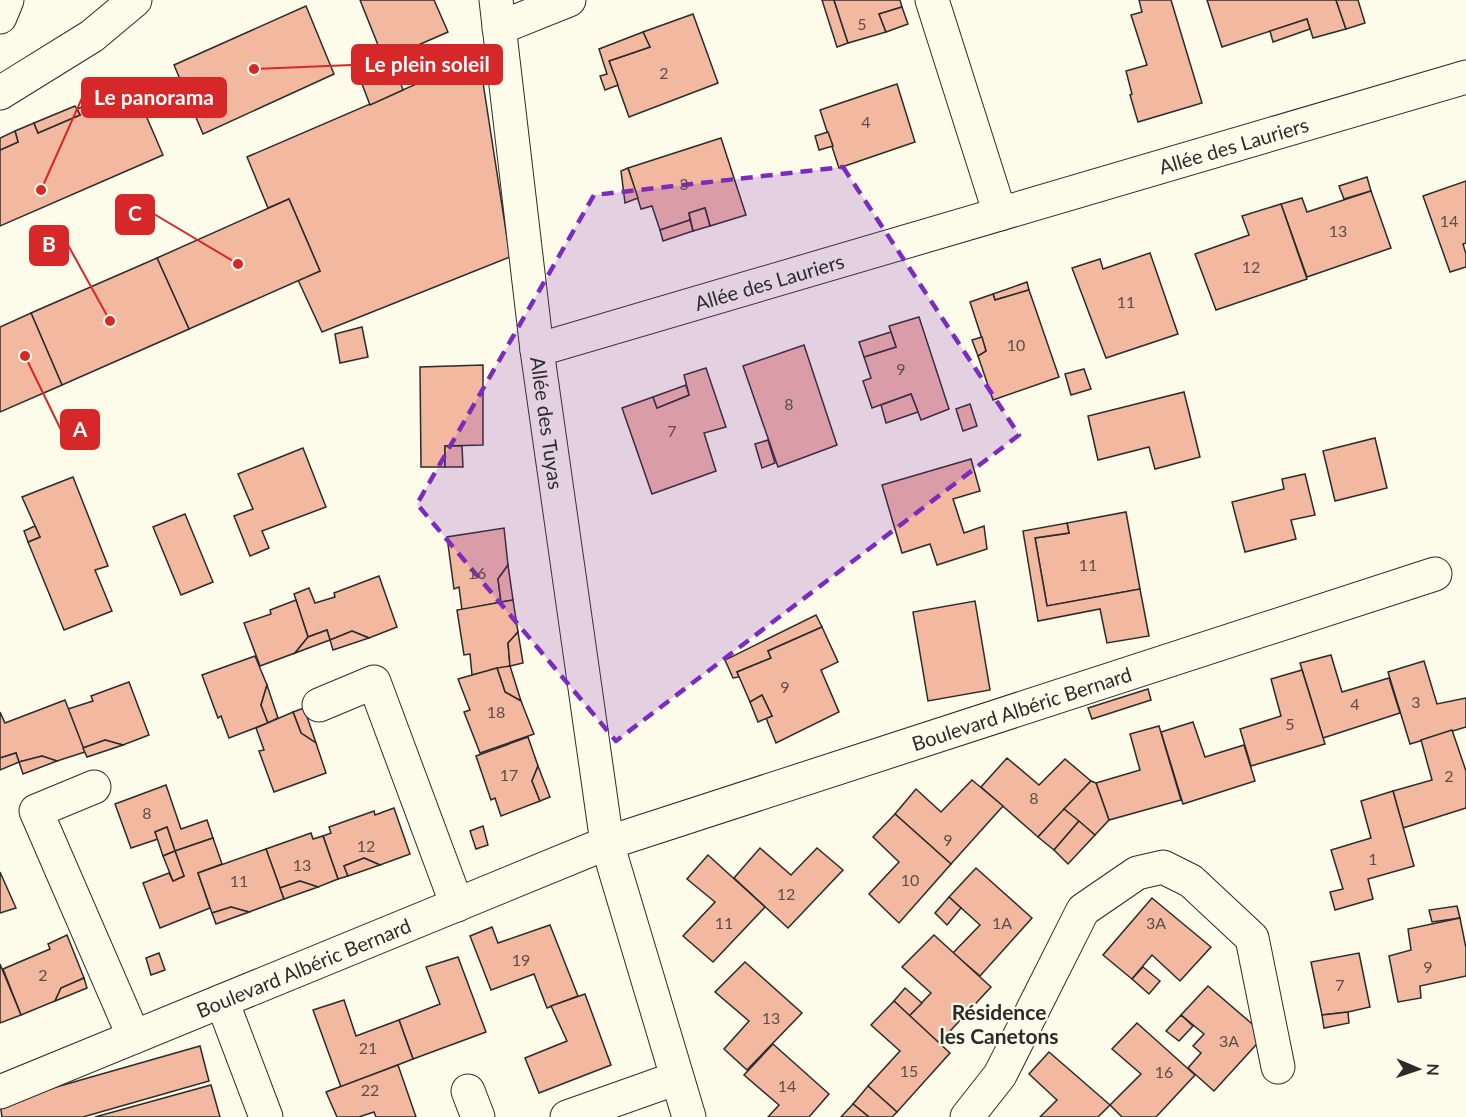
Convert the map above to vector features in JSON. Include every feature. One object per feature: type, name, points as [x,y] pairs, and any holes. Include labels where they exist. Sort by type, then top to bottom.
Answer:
[{"type":"street","points":[[0,17],[7,0]]},
{"type":"street","points":[[0,93],[92,36],[135,0]]},
{"type":"street","points":[[497,14],[569,0]]},
{"type":"street","points":[[932,0],[1000,214]]},
{"type":"street","name":"Allée des Tuyas","points":[[497,14],[537,350],[607,843]]},
{"type":"street","name":"Allée des Lauriers","points":[[537,350],[1466,77]]},
{"type":"street","name":"Boulevard Albéric Bernard","points":[[0,1092],[607,843],[1435,573]]},
{"type":"street","points":[[319,705],[374,682],[457,905]]},
{"type":"street","points":[[94,787],[36,811],[134,1037]]},
{"type":"street","points":[[607,843],[689,1117]]},
{"type":"street","points":[[967,1117],[1000,1075],[1083,910],[1137,873],[1162,867],[1191,881],[1252,938],[1278,1067]]},
{"type":"street","points":[[222,1001],[266,1117]]},
{"type":"street","points":[[567,1117],[677,1078]]},
{"type":"highlighted area","points":[[843,167],[1019,435],[616,741],[417,504],[594,195]]},
{"type":"building","points":[[360,0],[434,0],[448,32],[384,60]]},
{"type":"building","points":[[822,0],[834,0],[848,43],[837,47]]},
{"type":"building","points":[[834,0],[900,0],[902,7],[879,14],[886,32],[848,43]]},
{"type":"building","points":[[1139,0],[1171,0],[1202,103],[1138,122],[1126,71],[1147,65],[1131,15],[1142,12]]},
{"type":"building","points":[[1207,0],[1336,0],[1346,29],[1313,38],[1307,19],[1222,47]]},
{"type":"building","points":[[1336,0],[1358,0],[1365,23],[1346,29]]},
{"type":"building","points":[[306,6],[334,74],[203,134],[174,65]]},
{"type":"building","points":[[902,7],[908,24],[886,32],[879,14]]},
{"type":"building","points":[[693,14],[718,83],[629,117],[609,61],[650,47],[643,32]]},
{"type":"building","points":[[1307,19],[1310,29],[1273,42],[1270,31]]},
{"type":"building","points":[[643,32],[650,47],[609,61],[618,85],[605,90],[600,76],[607,74],[599,49]]},
{"type":"building","points":[[479,57],[510,257],[322,332],[298,280],[320,271],[289,199],[268,208],[247,157]]},
{"type":"building","points":[[396,70],[403,90],[370,105],[362,84]]},
{"type":"building","points":[[897,84],[915,142],[839,168],[820,110]]},
{"type":"building","points":[[101,99],[108,116],[141,104],[163,155],[0,226],[0,150],[18,142],[15,131],[34,123],[38,133],[80,115],[77,109]]},
{"type":"building","points":[[75,106],[80,115],[38,133],[34,123]]},
{"type":"building","points":[[15,131],[18,142],[0,150],[0,138]]},
{"type":"building","points":[[828,132],[833,146],[819,150],[815,136]]},
{"type":"building","points":[[721,138],[746,215],[710,226],[705,208],[689,213],[690,220],[660,230],[652,206],[641,209],[628,168]]},
{"type":"building","points":[[628,168],[638,198],[625,203],[621,171]]},
{"type":"building","points":[[1367,177],[1371,191],[1344,199],[1339,186]]},
{"type":"building","points":[[1466,181],[1466,243],[1463,244],[1466,267],[1450,272],[1423,196]]},
{"type":"building","points":[[1371,191],[1391,248],[1307,277],[1281,204],[1302,198],[1307,212]]},
{"type":"building","points":[[289,199],[320,271],[189,329],[157,258]]},
{"type":"building","points":[[1281,204],[1307,279],[1216,310],[1195,254],[1249,235],[1242,216]]},
{"type":"building","points":[[705,208],[710,226],[693,231],[689,213]]},
{"type":"building","points":[[690,220],[693,231],[663,241],[660,230]]},
{"type":"building","points":[[1150,253],[1178,334],[1106,358],[1072,268],[1100,259],[1103,269]]},
{"type":"building","points":[[157,258],[189,329],[62,385],[31,313]]},
{"type":"building","points":[[1027,282],[1029,290],[995,300],[993,294]]},
{"type":"building","points":[[1029,290],[1059,377],[993,400],[978,356],[986,351],[970,302],[993,294],[995,300]]},
{"type":"building","points":[[31,313],[62,385],[0,412],[0,327]]},
{"type":"building","points":[[919,317],[949,409],[921,420],[911,394],[872,408],[863,381],[871,378],[864,357],[896,347],[889,326]]},
{"type":"building","points":[[362,327],[368,357],[340,363],[335,334]]},
{"type":"building","points":[[891,332],[896,347],[864,357],[859,342]]},
{"type":"building","points":[[982,337],[986,351],[978,356],[972,340]]},
{"type":"building","points":[[804,345],[837,445],[778,467],[743,366]]},
{"type":"building","points":[[483,365],[483,445],[445,446],[445,467],[421,467],[420,367]]},
{"type":"building","points":[[706,368],[726,427],[704,433],[716,471],[652,494],[622,408],[653,397],[657,408],[689,395],[684,375]]},
{"type":"building","points":[[1084,369],[1091,389],[1071,395],[1065,374]]},
{"type":"building","points":[[686,385],[689,395],[657,408],[653,397]]},
{"type":"building","points":[[1184,392],[1200,457],[1155,469],[1149,447],[1098,460],[1088,416]]},
{"type":"building","points":[[911,394],[918,412],[886,423],[881,405]]},
{"type":"building","points":[[970,404],[977,426],[963,431],[956,409]]},
{"type":"building","points":[[1375,438],[1387,488],[1335,501],[1323,451]]},
{"type":"building","points":[[768,440],[775,463],[762,468],[755,444]]},
{"type":"building","points":[[445,446],[462,446],[463,467],[445,467]]},
{"type":"building","points":[[303,448],[326,507],[262,531],[269,548],[250,556],[234,516],[253,509],[238,474]]},
{"type":"building","points":[[971,459],[980,491],[953,499],[964,533],[984,526],[987,549],[937,565],[930,544],[902,553],[882,485]]},
{"type":"building","points":[[1305,474],[1315,515],[1291,520],[1296,539],[1245,552],[1232,502],[1284,489],[1282,479]]},
{"type":"building","points":[[73,477],[108,566],[95,570],[112,611],[64,630],[28,542],[40,537],[22,497]]},
{"type":"building","points":[[1126,512],[1140,589],[1047,606],[1035,538],[1069,533],[1067,523]]},
{"type":"building","points":[[185,514],[213,582],[181,595],[153,527]]},
{"type":"building","points":[[1067,523],[1069,533],[1035,538],[1047,606],[1140,589],[1149,636],[1107,643],[1100,609],[1038,621],[1023,531]]},
{"type":"building","points":[[35,526],[40,537],[28,542],[24,531]]},
{"type":"building","points":[[504,528],[508,565],[498,579],[501,602],[462,610],[459,587],[454,589],[447,537]]},
{"type":"building","points":[[508,565],[513,600],[501,602],[498,579]]},
{"type":"building","points":[[379,576],[397,627],[369,638],[352,631],[330,640],[327,630],[308,637],[294,594],[309,588],[315,603],[335,597],[334,593]]},
{"type":"building","points":[[296,600],[308,637],[295,653],[260,666],[244,623],[271,614],[270,610]]},
{"type":"building","points":[[513,600],[518,632],[508,643],[510,666],[472,675],[470,654],[464,655],[457,610]]},
{"type":"building","points":[[975,601],[990,690],[928,701],[913,612]]},
{"type":"building","points":[[816,615],[822,627],[768,651],[771,658],[737,672],[739,677],[733,678],[725,660]]},
{"type":"building","points":[[822,627],[838,662],[821,670],[839,712],[776,743],[766,718],[772,716],[762,695],[750,702],[737,672],[771,658],[768,651]]},
{"type":"building","points":[[327,630],[330,640],[295,653],[308,637]]},
{"type":"building","points":[[352,631],[369,638],[333,650],[330,640]]},
{"type":"building","points":[[518,632],[523,663],[510,666],[508,643]]},
{"type":"building","points":[[1331,655],[1342,692],[1389,678],[1400,713],[1323,738],[1300,663]]},
{"type":"building","points":[[255,656],[267,685],[261,705],[268,723],[229,738],[221,716],[218,718],[202,675]]},
{"type":"building","points":[[1424,661],[1437,704],[1466,698],[1466,727],[1410,744],[1388,672]]},
{"type":"building","points":[[510,666],[521,701],[505,692],[497,668]]},
{"type":"building","points":[[497,668],[505,692],[521,701],[534,734],[480,753],[464,712],[470,710],[458,679]]},
{"type":"building","points":[[1302,670],[1325,744],[1251,766],[1240,729],[1281,716],[1271,679]]},
{"type":"building","points":[[129,682],[149,735],[123,745],[105,740],[83,748],[68,709],[93,701],[91,696]]},
{"type":"building","points":[[267,685],[278,718],[268,723],[261,705]]},
{"type":"building","points":[[1148,689],[1151,700],[1092,719],[1088,708]]},
{"type":"building","points":[[762,695],[772,716],[758,722],[750,702]]},
{"type":"building","points":[[65,700],[85,752],[57,761],[42,756],[19,762],[16,753],[0,758],[0,712],[5,723]]},
{"type":"building","points":[[304,708],[316,743],[301,733],[293,712]]},
{"type":"building","points":[[293,712],[301,733],[316,743],[326,773],[274,792],[259,751],[264,750],[256,728]]},
{"type":"building","points":[[1193,722],[1205,757],[1244,745],[1255,781],[1183,804],[1161,732]]},
{"type":"building","points":[[1159,726],[1181,800],[1109,820],[1096,783],[1140,770],[1130,734]]},
{"type":"building","points":[[1452,730],[1466,771],[1466,808],[1403,828],[1393,791],[1432,780],[1421,740]]},
{"type":"building","points":[[528,737],[538,766],[532,781],[540,801],[501,816],[495,798],[491,800],[476,756]]},
{"type":"building","points":[[105,740],[123,745],[87,757],[83,748]]},
{"type":"building","points":[[16,753],[19,762],[0,770],[0,758]]},
{"type":"building","points":[[42,756],[57,761],[23,774],[19,762]]},
{"type":"building","points":[[1007,758],[1039,785],[1065,759],[1091,781],[1038,837],[981,787]]},
{"type":"building","points":[[538,766],[550,797],[540,801],[532,781]]},
{"type":"building","points":[[972,780],[1003,806],[951,864],[895,814],[916,789],[941,812]]},
{"type":"building","points":[[1091,781],[1096,783],[1109,820],[1095,835],[1064,809]]},
{"type":"building","points":[[166,785],[181,829],[207,820],[213,838],[175,851],[167,827],[155,832],[158,839],[131,848],[115,804]]},
{"type":"building","points":[[1393,791],[1414,866],[1368,879],[1373,899],[1335,910],[1330,892],[1343,889],[1331,850],[1371,838],[1361,801]]},
{"type":"building","points":[[394,808],[410,854],[380,865],[364,858],[344,866],[348,876],[338,879],[323,836],[331,833],[329,827],[374,811],[375,815]]},
{"type":"building","points":[[1064,809],[1079,821],[1054,850],[1038,837]]},
{"type":"building","points":[[895,814],[951,864],[899,923],[869,894],[899,862],[873,837]]},
{"type":"building","points":[[1079,821],[1095,835],[1068,864],[1054,850]]},
{"type":"building","points":[[483,826],[488,845],[476,849],[470,831]]},
{"type":"building","points":[[167,827],[175,851],[163,856],[155,832]]},
{"type":"building","points":[[311,833],[313,839],[323,836],[338,879],[318,887],[300,881],[280,888],[266,849]]},
{"type":"building","points":[[213,838],[222,864],[198,873],[210,908],[160,928],[143,883],[169,873],[173,881],[184,876],[175,851]]},
{"type":"building","points":[[760,848],[791,875],[817,848],[843,870],[788,928],[734,878]]},
{"type":"building","points":[[266,849],[284,899],[249,912],[231,907],[212,913],[198,873]]},
{"type":"building","points":[[175,851],[184,876],[173,881],[163,856]]},
{"type":"building","points":[[708,855],[765,907],[713,962],[683,936],[715,902],[687,879]]},
{"type":"building","points":[[364,858],[380,865],[348,876],[344,866]]},
{"type":"building","points":[[976,868],[1032,918],[980,976],[953,953],[980,925],[949,897]]},
{"type":"building","points":[[0,872],[16,908],[0,913]]},
{"type":"building","points":[[300,881],[318,887],[284,899],[280,888]]},
{"type":"building","points":[[949,897],[961,908],[947,925],[935,913]]},
{"type":"building","points":[[1152,898],[1211,947],[1180,981],[1152,955],[1132,979],[1103,955]]},
{"type":"building","points":[[1457,906],[1460,918],[1432,922],[1429,910]]},
{"type":"building","points":[[231,907],[249,912],[216,924],[212,913]]},
{"type":"building","points":[[1460,918],[1466,948],[1466,976],[1420,986],[1421,998],[1398,1002],[1389,956],[1411,950],[1408,929]]},
{"type":"building","points":[[550,925],[578,996],[547,1008],[534,974],[491,990],[470,936],[492,927],[498,943]]},
{"type":"building","points":[[67,935],[84,978],[61,988],[55,1001],[21,1015],[3,969],[50,949],[48,944]]},
{"type":"building","points":[[934,935],[991,987],[939,1043],[909,1016],[931,993],[902,967]]},
{"type":"building","points":[[159,953],[165,970],[151,975],[146,958]]},
{"type":"building","points":[[1359,953],[1370,1007],[1322,1015],[1311,962]]},
{"type":"building","points":[[458,957],[486,1032],[413,1059],[399,1020],[440,1004],[426,967]]},
{"type":"building","points":[[745,962],[802,1013],[747,1070],[724,1049],[749,1021],[715,992]]},
{"type":"building","points":[[0,964],[21,1015],[0,1023]]},
{"type":"building","points":[[1143,967],[1160,981],[1149,994],[1132,979]]},
{"type":"building","points":[[84,978],[87,988],[55,1001],[61,988]]},
{"type":"building","points":[[1208,986],[1265,1035],[1214,1091],[1188,1068],[1201,1053],[1193,1046],[1204,1034],[1181,1015]]},
{"type":"building","points":[[905,988],[922,1003],[909,1016],[894,1001]]},
{"type":"building","points":[[585,994],[611,1065],[539,1093],[525,1058],[567,1041],[551,1006]]},
{"type":"building","points":[[344,1000],[356,1036],[399,1020],[413,1059],[341,1087],[313,1010]]},
{"type":"building","points":[[894,1001],[950,1053],[897,1112],[868,1086],[900,1051],[871,1025]]},
{"type":"building","points":[[1348,1012],[1349,1023],[1324,1028],[1322,1015]]},
{"type":"building","points":[[1181,1015],[1193,1026],[1179,1041],[1166,1031]]},
{"type":"building","points":[[1137,1023],[1195,1075],[1156,1117],[1122,1117],[1110,1105],[1141,1074],[1112,1049]]},
{"type":"building","points":[[773,1044],[829,1094],[809,1117],[768,1117],[779,1105],[744,1075]]},
{"type":"building","points":[[200,1046],[209,1081],[83,1117],[2,1117],[0,1103]]},
{"type":"building","points":[[1049,1052],[1110,1105],[1098,1117],[1040,1117],[1057,1100],[1029,1074]]},
{"type":"building","points":[[398,1065],[416,1117],[376,1117],[374,1112],[359,1117],[337,1117],[326,1092]]},
{"type":"building","points":[[211,1085],[220,1117],[95,1117]]},
{"type":"building","points":[[868,1086],[897,1112],[892,1117],[869,1117],[853,1104]]},
{"type":"building","points":[[853,1104],[869,1117],[841,1117]]},
{"type":"place","name":"Le plein soleil","points":[[254,69]]},
{"type":"place","name":"Le panorama","points":[[41,190]]},
{"type":"place","name":"C","points":[[238,264]]},
{"type":"place","name":"B","points":[[110,321]]},
{"type":"place","name":"A","points":[[25,356]]},
{"type":"district","name":"Résidence les Canetons","points":[[999,1023]]}]
